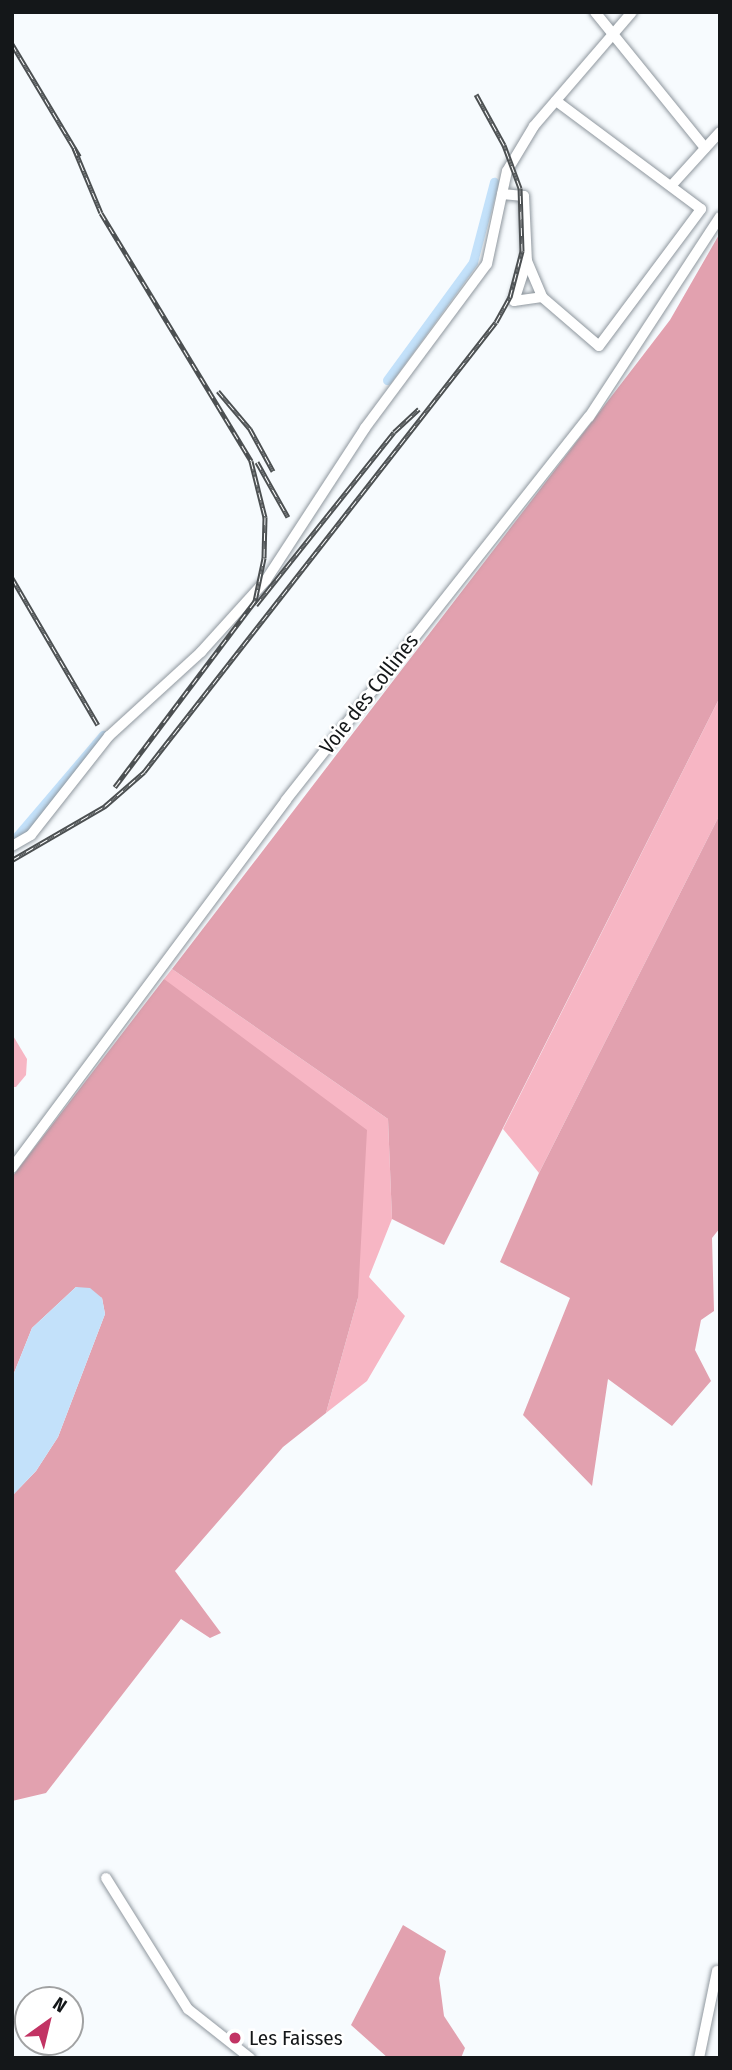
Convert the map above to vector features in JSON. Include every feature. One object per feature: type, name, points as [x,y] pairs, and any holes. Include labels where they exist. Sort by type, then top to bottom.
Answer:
[{"type":"street","points":[[595,12],[705,148]]},
{"type":"street","points":[[12,846],[30,835],[108,736],[201,652],[265,580],[372,418],[487,264],[507,171],[556,101],[632,12]]},
{"type":"street","points":[[502,194],[524,197],[527,261],[542,297],[599,346],[701,209],[556,101]]},
{"type":"street","points":[[671,186],[720,132]]},
{"type":"street","name":"Voie des Collines","points":[[12,1168],[286,800],[589,417],[720,217]]},
{"type":"street","points":[[527,261],[514,300],[542,297]]},
{"type":"street","points":[[106,1878],[188,2009],[250,2058]]},
{"type":"street","points":[[699,2058],[717,1971]]},
{"type":"shaded area","points":[[720,233],[720,697],[444,1245],[392,1219],[388,1119],[172,969],[670,320]]},
{"type":"shaded area","points":[[720,697],[720,814],[539,1173],[503,1129]]},
{"type":"shaded area","points":[[720,814],[720,1228],[712,1238],[714,1311],[701,1320],[695,1350],[711,1381],[672,1426],[608,1379],[592,1486],[523,1415],[570,1298],[500,1262],[539,1173]]},
{"type":"shaded area","points":[[172,969],[388,1119],[392,1219],[369,1277],[405,1316],[367,1381],[326,1413],[358,1298],[164,979]]},
{"type":"shaded area","points":[[164,979],[367,1130],[358,1298],[326,1413],[283,1447],[175,1571],[221,1633],[210,1638],[181,1619],[46,1793],[12,1801],[12,1496],[36,1471],[58,1437],[105,1314],[102,1298],[76,1287],[32,1328],[12,1378],[12,1177]]},
{"type":"shaded area","points":[[12,1034],[27,1059],[26,1075],[16,1087],[12,1087]]},
{"type":"shaded area","points":[[403,1925],[446,1951],[439,1978],[444,2016],[465,2048],[461,2058],[388,2058],[351,2025]]},
{"type":"water","points":[[76,1287],[90,1288],[102,1298],[105,1314],[58,1437],[36,1471],[12,1496],[12,1378],[32,1328]]},
{"type":"waterway","points":[[387,380],[473,262],[494,182]]},
{"type":"waterway","points":[[17,836],[103,735]]},
{"type":"railway","points":[[12,44],[79,156]]},
{"type":"railway","points":[[12,860],[105,806],[144,772],[496,322],[510,297],[522,251],[520,188],[504,145],[476,94]]},
{"type":"railway","points":[[74,148],[101,213],[251,461],[265,517],[264,558],[255,601],[115,787]]},
{"type":"railway","points":[[218,391],[250,429],[273,471]]},
{"type":"railway","points":[[256,605],[394,432],[419,409]]},
{"type":"railway","points":[[257,462],[288,517]]},
{"type":"railway","points":[[12,578],[98,725]]},
{"type":"place","name":"Les Faisses","points":[[235,2038]]}]
